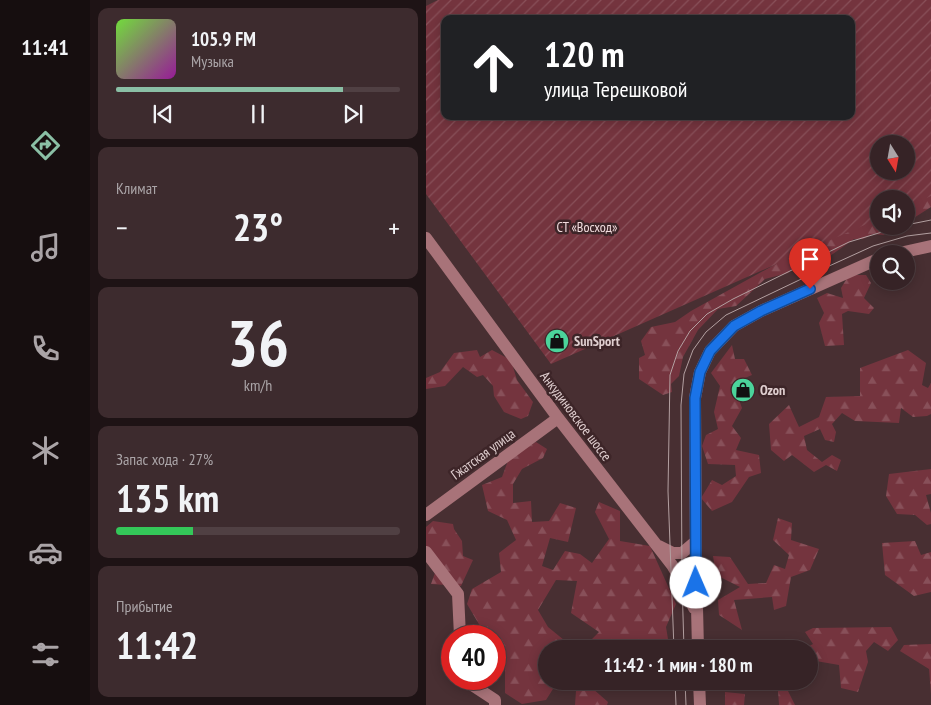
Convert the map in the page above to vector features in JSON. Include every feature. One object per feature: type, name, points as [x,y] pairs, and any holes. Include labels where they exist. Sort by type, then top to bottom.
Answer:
[{"type":"street","name":"Анкудиновское шоссе","points":[[426,238],[558,418],[672,565],[697,615]]},
{"type":"street","points":[[915,250],[931,246]]},
{"type":"street","points":[[698,640],[695,542],[695,398],[700,372],[710,351],[734,326],[761,311],[870,263]]},
{"type":"street","name":"Гжатская улица","points":[[426,515],[558,418]]},
{"type":"street","points":[[656,545],[673,553],[682,553],[695,542]]},
{"type":"street","points":[[426,552],[458,594],[459,625]]},
{"type":"street","points":[[480,690],[495,700],[495,705]]},
{"type":"street","points":[[699,690],[700,705]]},
{"type":"green space","name":"СТ «Восход»","points":[[438,0],[931,0],[931,196],[915,203],[915,190],[870,190],[870,223],[551,364],[426,194],[426,6]]},
{"type":"green space","points":[[931,192],[931,207],[915,217],[915,199]]},
{"type":"green space","points":[[870,220],[871,235],[863,239],[854,239],[830,256],[797,265],[788,273],[765,279],[736,306],[718,309],[698,330],[683,357],[679,376],[671,384],[672,392],[663,395],[639,379],[639,358],[645,355],[641,341],[651,327],[675,322],[691,311],[794,254]]},
{"type":"green space","points":[[849,275],[866,275],[870,285],[864,298],[874,308],[869,314],[848,311],[842,314],[844,345],[825,346],[819,323],[824,313],[817,298],[827,293],[843,298],[841,288]]},
{"type":"green space","points":[[732,345],[735,359],[744,359],[752,375],[733,383],[742,408],[732,426],[741,438],[736,450],[759,455],[761,473],[749,477],[732,502],[712,511],[701,498],[712,480],[722,485],[736,476],[735,465],[708,464],[702,446],[706,435],[718,429],[714,412],[720,386],[711,373]]},
{"type":"green space","points":[[477,350],[480,357],[492,350],[511,360],[517,380],[533,402],[528,416],[521,419],[504,412],[494,396],[493,386],[483,375],[477,377],[463,367],[445,386],[426,389],[426,378],[440,372],[454,353]]},
{"type":"green space","points":[[908,350],[926,363],[922,385],[928,388],[931,383],[931,414],[913,417],[901,408],[899,423],[855,421],[842,413],[832,424],[836,432],[834,442],[825,440],[820,429],[804,436],[807,450],[822,462],[832,455],[841,460],[837,471],[826,465],[814,472],[792,455],[784,461],[771,450],[769,424],[789,405],[799,427],[819,417],[826,397],[860,396],[860,368]]},
{"type":"green space","points":[[536,442],[547,449],[543,458],[522,469],[513,484],[513,503],[531,501],[532,522],[549,521],[560,503],[576,508],[568,542],[550,538],[542,566],[553,570],[565,551],[580,554],[592,563],[609,539],[595,512],[599,502],[620,511],[620,541],[650,546],[676,604],[666,627],[668,640],[591,640],[599,632],[571,613],[577,581],[556,580],[538,610],[548,627],[564,640],[538,640],[538,690],[552,690],[546,700],[522,704],[505,693],[506,625],[479,625],[467,604],[472,589],[501,572],[499,553],[516,540],[507,520],[488,511],[482,485],[502,477],[509,458]]},
{"type":"green space","points":[[931,469],[931,494],[926,495],[931,513],[931,524],[927,525],[915,515],[897,514],[886,496],[889,474]]},
{"type":"green space","points":[[778,518],[792,523],[791,540],[819,549],[810,570],[791,577],[786,606],[774,610],[772,597],[734,600],[742,630],[719,615],[718,600],[740,587],[716,575],[713,556],[730,557],[748,584],[766,583],[774,565],[785,569],[789,555],[773,540]]},
{"type":"green space","points":[[433,521],[453,524],[462,541],[463,556],[473,560],[461,586],[431,584],[436,570],[426,559],[426,527]]},
{"type":"green space","points":[[915,541],[921,555],[931,552],[931,592],[914,596],[885,575],[882,543]]},
{"type":"green space","points":[[891,627],[898,640],[888,651],[874,642],[866,651],[868,662],[858,692],[841,688],[839,665],[818,661],[818,640],[810,640],[805,632],[813,628]]},
{"type":"green space","points":[[931,644],[931,694],[929,669],[900,651],[904,645]]},
{"type":"green space","points":[[574,690],[594,690],[608,702],[607,705],[575,705],[576,691]]},
{"type":"green space","points":[[778,690],[788,690],[795,705],[779,705]]},
{"type":"green space","points":[[725,692],[745,694],[744,705],[725,705]]},
{"type":"tram line","points":[[915,223],[931,220]]},
{"type":"tram line","points":[[684,640],[681,405],[684,374],[693,350],[706,332],[726,315],[873,246],[907,236],[931,233]]},
{"type":"tram line","points":[[674,640],[668,491],[670,375],[678,351],[690,331],[707,314],[733,299],[849,242],[872,235]]},
{"type":"tram line","points":[[675,690],[676,705]]},
{"type":"tram line","points":[[685,690],[686,705]]},
{"type":"place","name":"SunSport","points":[[557,341]]},
{"type":"place","name":"Ozon","points":[[743,390]]},
{"type":"route","points":[[696,583],[695,398],[700,372],[710,351],[734,326],[761,311],[810,289]]}]
